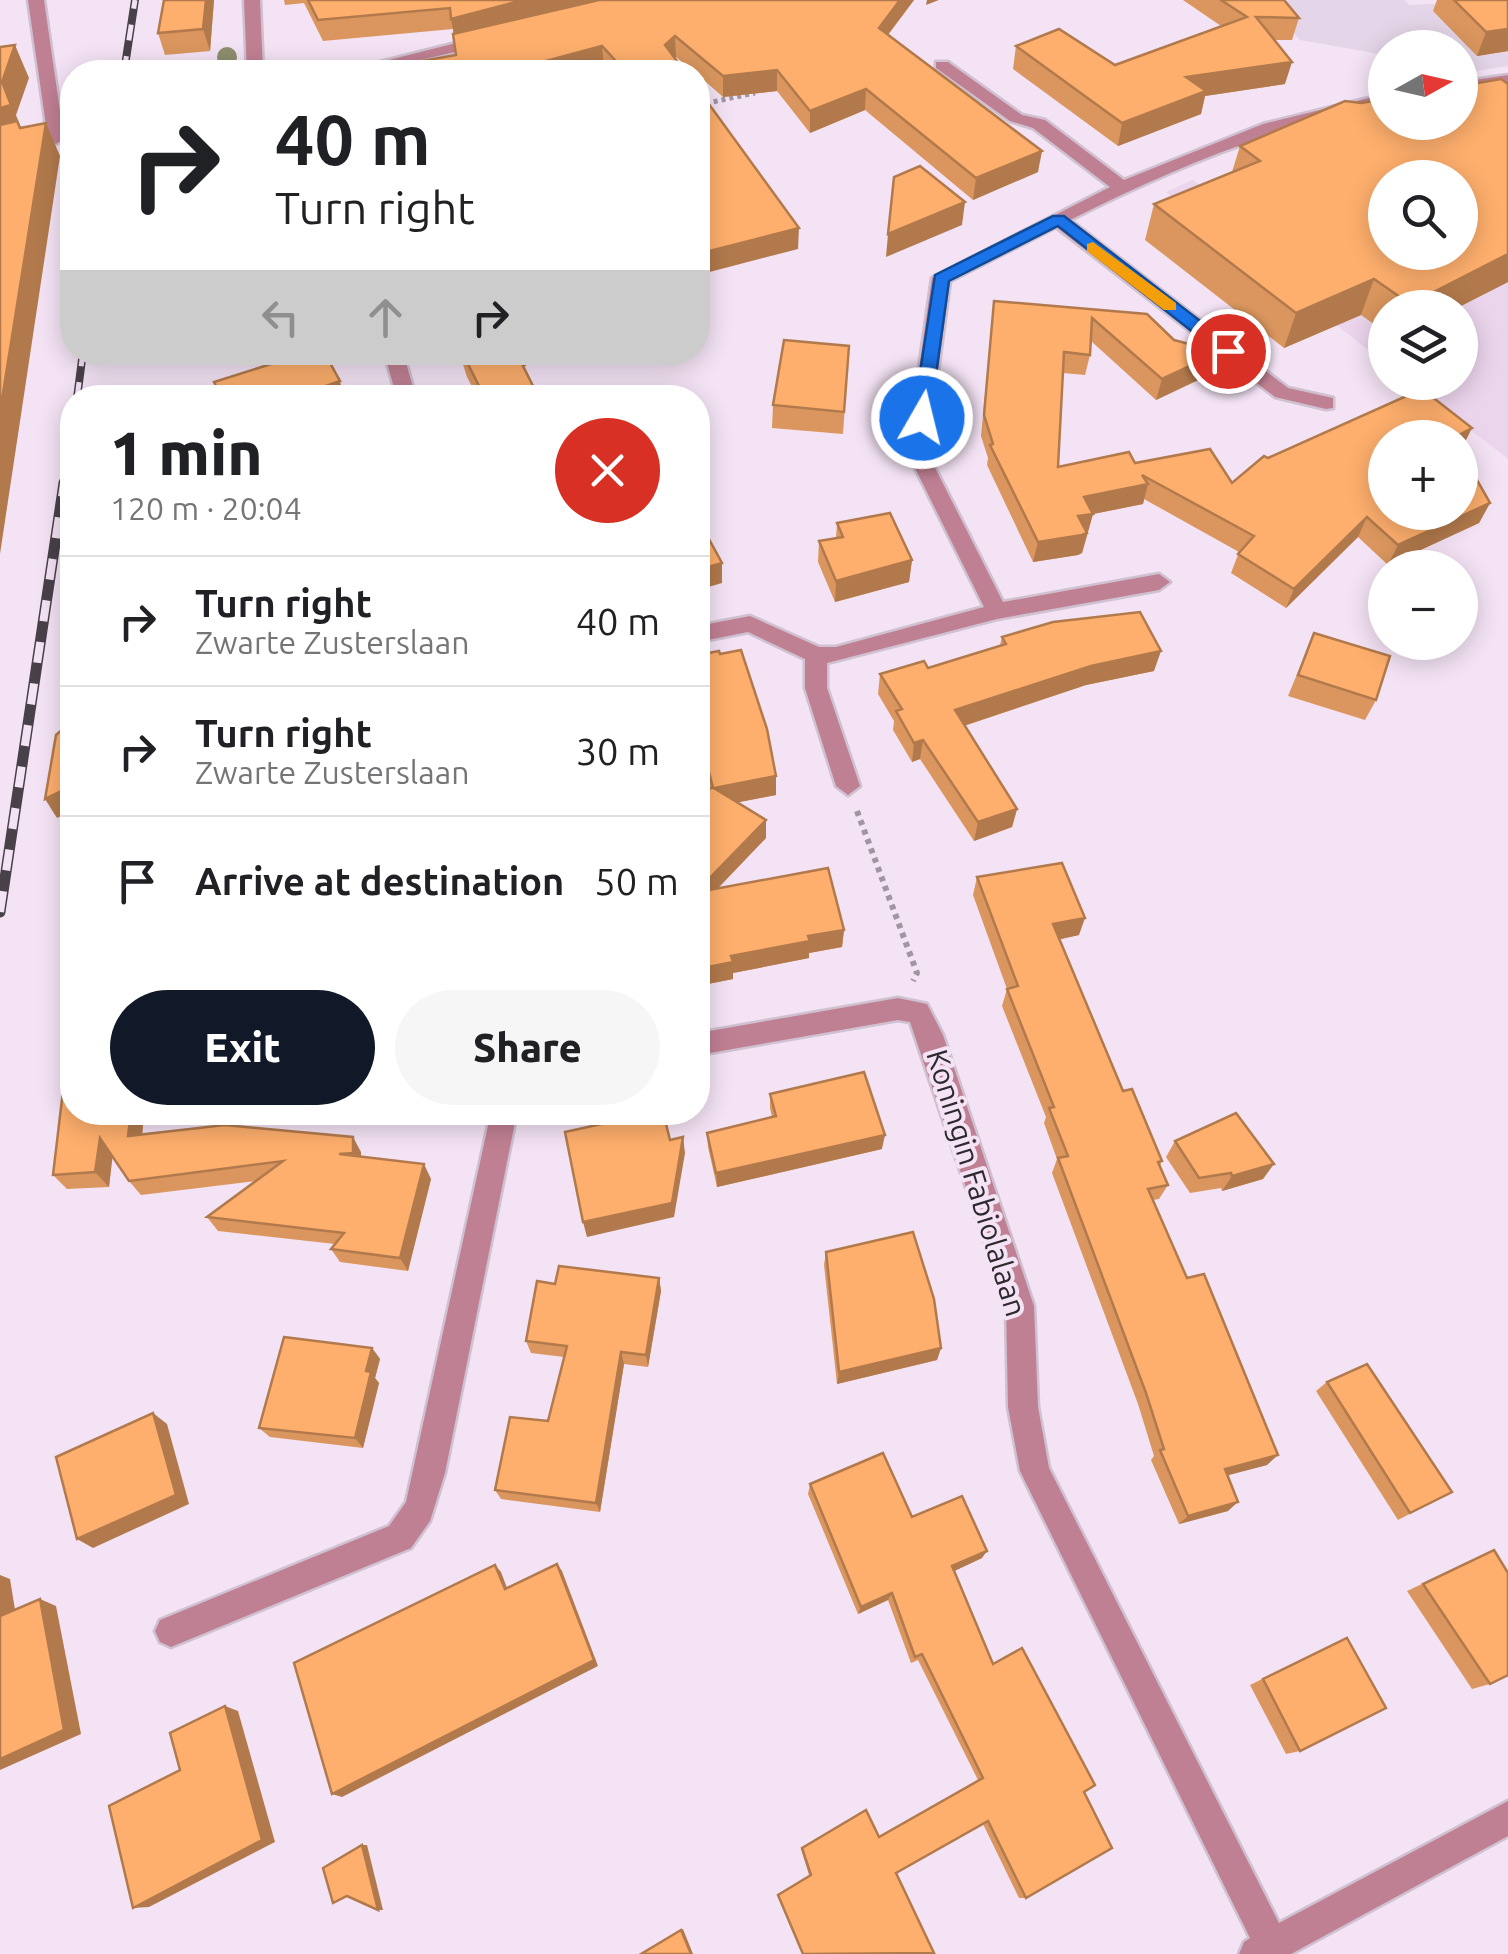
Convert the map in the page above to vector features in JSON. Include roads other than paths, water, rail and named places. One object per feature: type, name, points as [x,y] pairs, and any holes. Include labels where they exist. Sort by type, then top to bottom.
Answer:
[{"type":"street","points":[[36,0],[60,118]]},
{"type":"street","points":[[252,0],[254,60]]},
{"type":"street","points":[[401,60],[505,36]]},
{"type":"street","points":[[942,65],[1016,118],[1039,124],[1123,188]]},
{"type":"street","points":[[1478,84],[1508,80]]},
{"type":"street","points":[[997,611],[917,452],[941,278],[1123,188],[1258,128],[1325,108],[1368,102]]},
{"type":"street","points":[[31,145],[60,139]]},
{"type":"street","points":[[1059,220],[1282,393],[1326,403]]},
{"type":"street","points":[[710,632],[750,624],[816,655],[836,655],[997,611],[1159,582]]},
{"type":"street","points":[[816,655],[816,688],[848,786]]},
{"type":"street","name":"Koningin Fabiolalaan","points":[[710,1042],[898,1008],[918,1012],[930,1035],[1020,1306],[1023,1407],[1035,1472],[1264,1949]]},
{"type":"street","points":[[171,1632],[400,1537],[419,1510],[501,1125]]},
{"type":"street","points":[[1264,1949],[1508,1818]]},
{"type":"railway","points":[[126,60],[135,0]]},
{"type":"railway","points":[[79,385],[81,365]]},
{"type":"railway","points":[[0,912],[60,510]]}]
